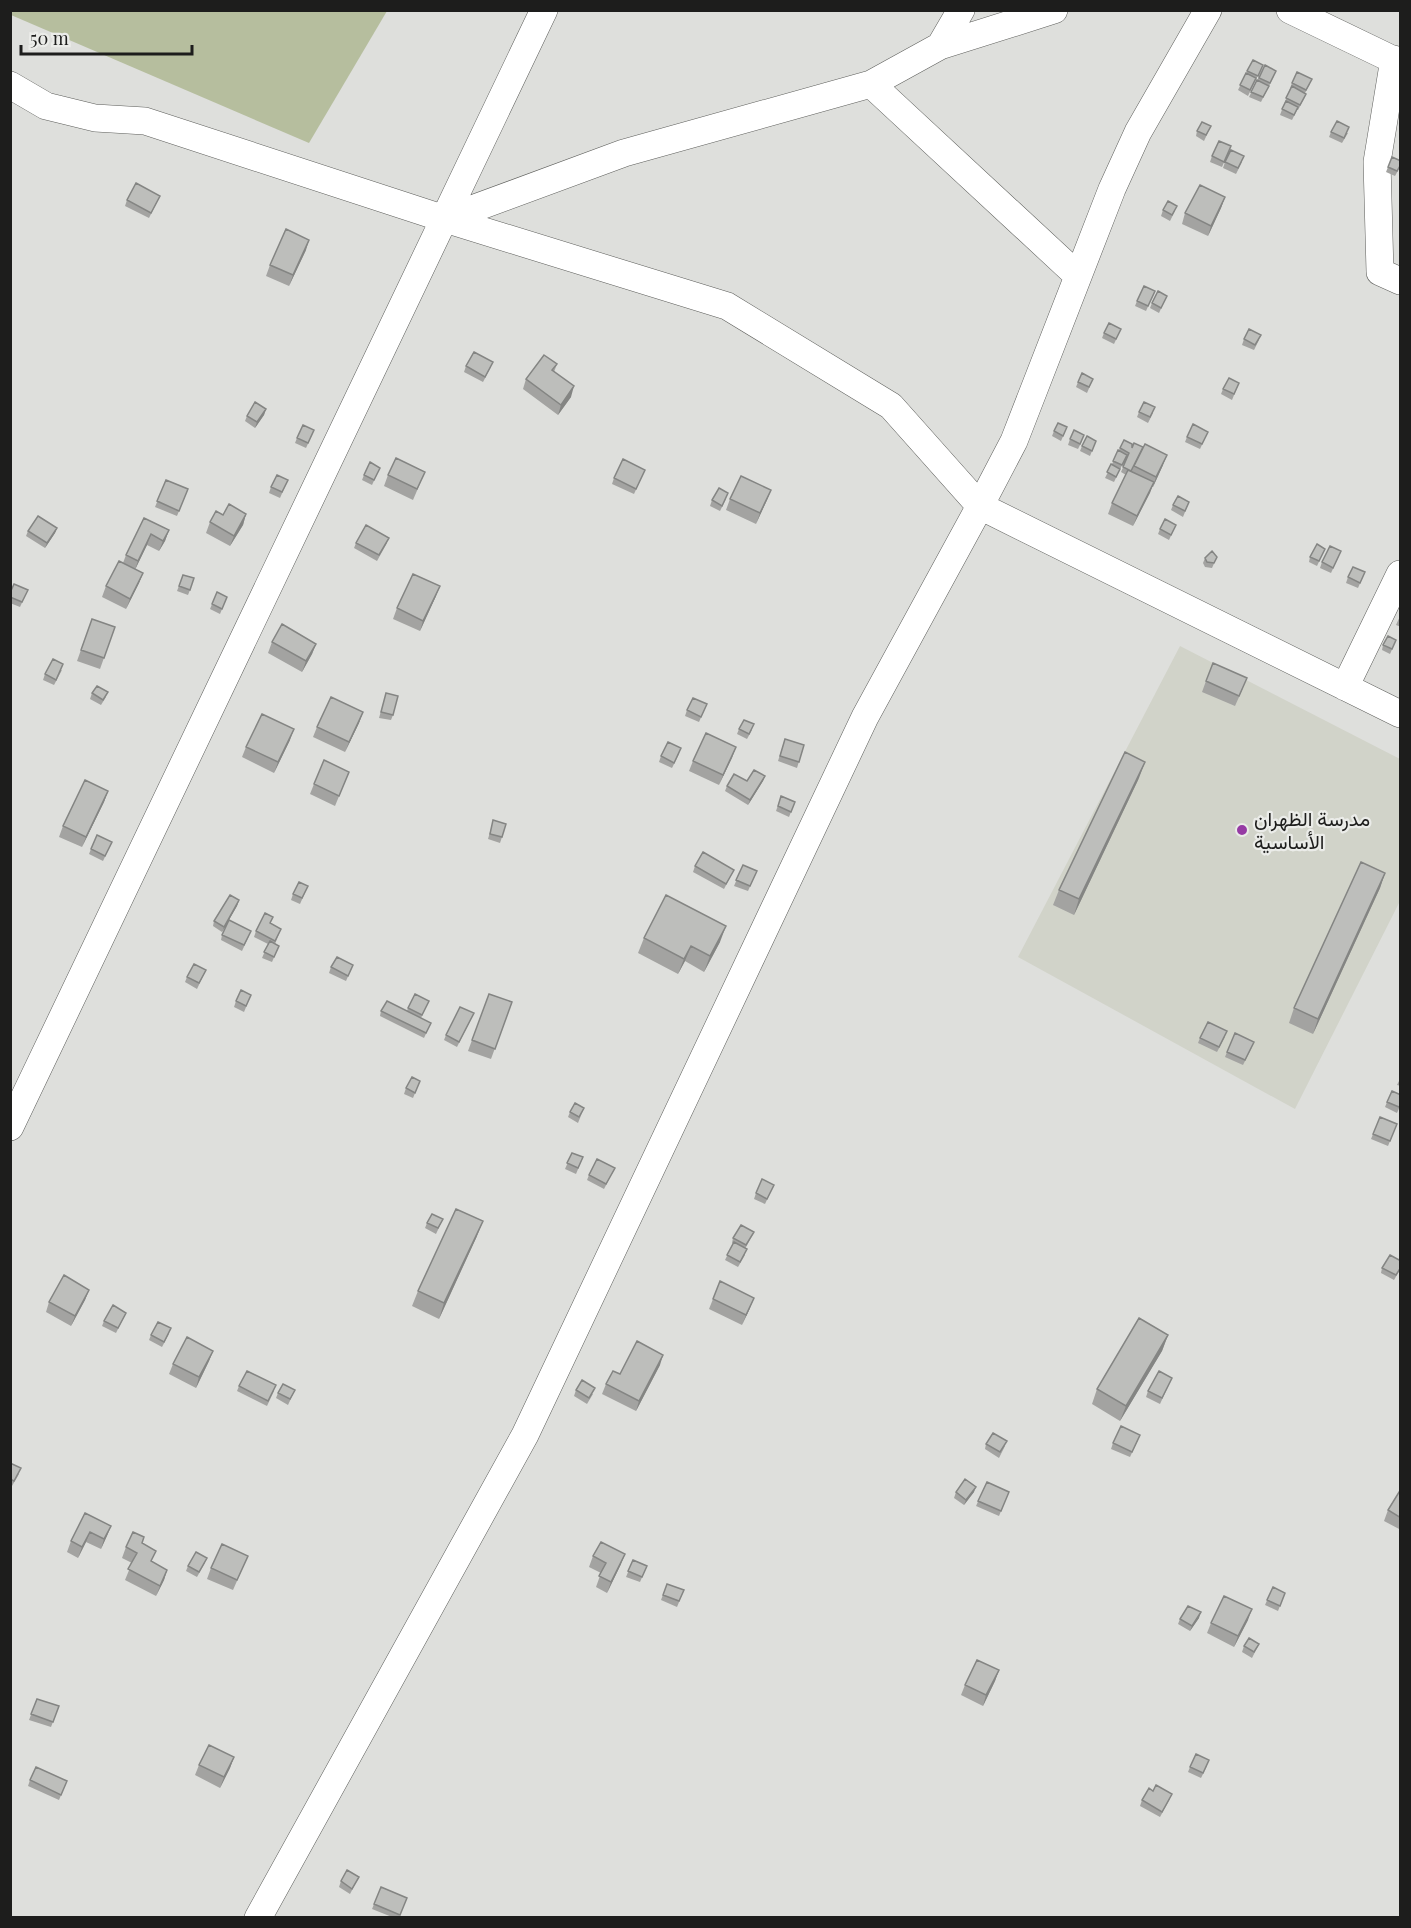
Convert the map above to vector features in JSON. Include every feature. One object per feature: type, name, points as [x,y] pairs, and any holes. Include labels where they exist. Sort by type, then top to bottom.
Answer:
[{"type":"street","points":[[10,1127],[544,10]]},
{"type":"street","points":[[940,46],[961,10]]},
{"type":"street","points":[[445,219],[624,153],[871,84],[940,46],[1053,10]]},
{"type":"street","points":[[258,1917],[525,1435],[865,717],[1014,441],[1077,275],[1138,132],[1208,10]]},
{"type":"street","points":[[1290,10],[1397,61],[1377,162],[1376,204],[1380,272],[1401,281]]},
{"type":"street","points":[[871,84],[1077,275]]},
{"type":"street","points":[[10,85],[46,106],[95,118],[145,121],[445,219],[727,306],[891,406],[980,506],[1401,714]]},
{"type":"street","points":[[1345,687],[1401,574]]},
{"type":"shaded area","name":"مدرسة الظهران الأساسية","points":[[1180,646],[1400,759],[1400,901],[1295,1109],[1018,957]]},
{"type":"green space","points":[[11,10],[387,11],[309,143],[11,15]]},
{"type":"building","points":[[1253,60],[1263,65],[1258,76],[1247,71]]},
{"type":"building","points":[[1265,65],[1276,71],[1270,83],[1259,78]]},
{"type":"building","points":[[1297,72],[1312,79],[1306,90],[1292,83]]},
{"type":"building","points":[[1246,73],[1256,78],[1250,90],[1240,85]]},
{"type":"building","points":[[1257,80],[1269,86],[1263,97],[1251,92]]},
{"type":"building","points":[[1292,86],[1306,94],[1300,105],[1286,98]]},
{"type":"building","points":[[1286,101],[1298,107],[1294,115],[1282,109]]},
{"type":"building","points":[[1337,121],[1349,127],[1344,138],[1331,132]]},
{"type":"building","points":[[1202,122],[1211,126],[1206,135],[1197,131]]},
{"type":"building","points":[[1219,141],[1231,146],[1224,162],[1212,156]]},
{"type":"building","points":[[1231,150],[1244,156],[1238,168],[1225,162]]},
{"type":"building","points":[[1392,157],[1401,161],[1397,171],[1388,167]]},
{"type":"building","points":[[136,183],[160,196],[151,213],[127,200]]},
{"type":"building","points":[[1200,185],[1225,197],[1211,226],[1185,213]]},
{"type":"building","points":[[1168,201],[1177,206],[1172,215],[1163,210]]},
{"type":"building","points":[[286,229],[309,240],[293,275],[270,265]]},
{"type":"building","points":[[1144,286],[1155,291],[1148,306],[1137,301]]},
{"type":"building","points":[[1158,291],[1167,296],[1161,308],[1152,303]]},
{"type":"building","points":[[1109,323],[1121,329],[1116,339],[1104,333]]},
{"type":"building","points":[[1249,329],[1261,335],[1255,345],[1244,339]]},
{"type":"building","points":[[474,352],[493,362],[485,377],[466,366]]},
{"type":"building","points":[[544,355],[557,364],[552,370],[574,386],[561,405],[526,379]]},
{"type":"building","points":[[1082,373],[1093,379],[1089,387],[1078,382]]},
{"type":"building","points":[[1229,378],[1239,383],[1234,394],[1223,389]]},
{"type":"building","points":[[255,402],[266,409],[257,422],[247,416]]},
{"type":"building","points":[[1144,402],[1155,407],[1150,417],[1139,412]]},
{"type":"building","points":[[1058,423],[1067,427],[1063,436],[1054,431]]},
{"type":"building","points":[[1193,424],[1208,432],[1202,444],[1187,437]]},
{"type":"building","points":[[303,425],[314,430],[308,443],[297,438]]},
{"type":"building","points":[[1074,430],[1084,435],[1080,444],[1070,439]]},
{"type":"building","points":[[1087,436],[1096,441],[1092,451],[1082,446]]},
{"type":"building","points":[[1124,440],[1132,444],[1132,448],[1134,443],[1143,447],[1131,471],[1123,467],[1129,453],[1120,448]]},
{"type":"building","points":[[1145,444],[1167,455],[1156,477],[1134,466]]},
{"type":"building","points":[[1118,450],[1127,455],[1122,465],[1113,461]]},
{"type":"building","points":[[396,458],[425,472],[417,489],[388,475]]},
{"type":"building","points":[[623,459],[645,470],[636,489],[614,478]]},
{"type":"building","points":[[370,462],[380,468],[374,480],[364,475]]},
{"type":"building","points":[[1111,464],[1120,469],[1116,477],[1107,472]]},
{"type":"building","points":[[1128,470],[1154,482],[1137,516],[1112,503]]},
{"type":"building","points":[[277,475],[288,480],[282,492],[271,487]]},
{"type":"building","points":[[741,476],[771,490],[760,513],[730,499]]},
{"type":"building","points":[[166,480],[188,489],[179,511],[157,501]]},
{"type":"building","points":[[719,488],[728,493],[722,506],[712,500]]},
{"type":"building","points":[[1178,496],[1189,502],[1185,511],[1173,505]]},
{"type":"building","points":[[229,504],[246,514],[234,536],[210,522],[216,511],[223,515]]},
{"type":"building","points":[[38,516],[57,528],[47,543],[28,531]]},
{"type":"building","points":[[144,518],[169,530],[163,541],[151,534],[138,561],[126,555]]},
{"type":"building","points":[[1165,519],[1176,525],[1171,535],[1160,529]]},
{"type":"building","points":[[366,525],[389,538],[379,555],[356,543]]},
{"type":"building","points":[[1317,544],[1325,549],[1319,561],[1310,557]]},
{"type":"building","points":[[1330,546],[1341,551],[1333,568],[1322,562]]},
{"type":"building","points":[[1212,551],[1217,557],[1214,563],[1207,562],[1205,558]]},
{"type":"building","points":[[119,561],[143,573],[130,599],[106,586]]},
{"type":"building","points":[[1353,567],[1365,572],[1360,583],[1348,577]]},
{"type":"building","points":[[413,574],[440,586],[423,621],[397,608]]},
{"type":"building","points":[[183,575],[194,578],[190,590],[179,586]]},
{"type":"building","points":[[14,584],[28,590],[22,602],[10,597]]},
{"type":"building","points":[[217,592],[227,597],[222,609],[212,604]]},
{"type":"building","points":[[92,619],[115,627],[104,658],[81,650]]},
{"type":"building","points":[[282,624],[316,644],[306,661],[272,642]]},
{"type":"building","points":[[1388,636],[1396,640],[1392,649],[1383,645]]},
{"type":"building","points":[[53,659],[63,664],[56,680],[45,674]]},
{"type":"building","points":[[1213,663],[1247,678],[1239,696],[1206,681]]},
{"type":"building","points":[[97,686],[108,692],[103,700],[92,693]]},
{"type":"building","points":[[386,693],[398,696],[393,715],[381,712]]},
{"type":"building","points":[[331,697],[363,712],[349,742],[317,727]]},
{"type":"building","points":[[693,698],[707,704],[701,717],[687,710]]},
{"type":"building","points":[[262,714],[294,729],[278,762],[246,747]]},
{"type":"building","points":[[744,720],[754,724],[749,734],[739,729]]},
{"type":"building","points":[[706,733],[736,747],[723,775],[693,761]]},
{"type":"building","points":[[785,739],[804,745],[799,762],[780,756]]},
{"type":"building","points":[[668,742],[681,748],[674,763],[661,756]]},
{"type":"building","points":[[1125,752],[1145,762],[1079,899],[1059,890]]},
{"type":"building","points":[[324,760],[349,772],[339,796],[314,784]]},
{"type":"building","points":[[754,770],[765,776],[750,800],[727,786],[734,774],[747,781]]},
{"type":"building","points":[[85,780],[108,791],[86,837],[63,826]]},
{"type":"building","points":[[781,796],[795,802],[791,812],[778,806]]},
{"type":"building","points":[[493,820],[506,824],[502,837],[490,834]]},
{"type":"building","points":[[97,835],[112,842],[105,856],[91,849]]},
{"type":"building","points":[[703,852],[734,870],[726,884],[695,866]]},
{"type":"building","points":[[1361,862],[1385,873],[1318,1019],[1294,1008]]},
{"type":"building","points":[[743,865],[757,871],[750,886],[736,880]]},
{"type":"building","points":[[299,882],[308,886],[302,898],[293,894]]},
{"type":"building","points":[[230,895],[239,900],[224,927],[214,921]]},
{"type":"building","points":[[666,895],[726,926],[710,956],[691,946],[684,959],[644,938]]},
{"type":"building","points":[[265,913],[273,917],[270,923],[281,929],[275,941],[256,931]]},
{"type":"building","points":[[229,920],[251,931],[244,945],[222,935]]},
{"type":"building","points":[[270,941],[279,946],[274,957],[264,952]]},
{"type":"building","points":[[337,957],[353,965],[348,976],[331,967]]},
{"type":"building","points":[[194,964],[206,970],[199,983],[187,977]]},
{"type":"building","points":[[241,990],[251,995],[246,1006],[236,1001]]},
{"type":"building","points":[[415,994],[429,1001],[422,1015],[408,1008]]},
{"type":"building","points":[[489,994],[512,1002],[495,1049],[472,1040]]},
{"type":"building","points":[[387,1001],[431,1023],[426,1033],[381,1011]]},
{"type":"building","points":[[460,1007],[474,1013],[459,1042],[446,1035]]},
{"type":"building","points":[[1208,1022],[1227,1031],[1219,1047],[1200,1038]]},
{"type":"building","points":[[1235,1033],[1254,1042],[1245,1060],[1227,1052]]},
{"type":"building","points":[[412,1077],[420,1081],[415,1093],[406,1088]]},
{"type":"building","points":[[1392,1091],[1401,1095],[1399,1107],[1387,1102]]},
{"type":"building","points":[[575,1103],[584,1108],[579,1117],[570,1112]]},
{"type":"building","points":[[1380,1117],[1397,1124],[1390,1141],[1373,1134]]},
{"type":"building","points":[[572,1153],[583,1157],[578,1168],[567,1163]]},
{"type":"building","points":[[597,1159],[615,1168],[606,1184],[589,1175]]},
{"type":"building","points":[[762,1179],[774,1185],[767,1199],[756,1193]]},
{"type":"building","points":[[456,1209],[483,1221],[444,1303],[418,1291]]},
{"type":"building","points":[[432,1214],[443,1219],[438,1228],[427,1223]]},
{"type":"building","points":[[741,1225],[754,1232],[746,1245],[733,1238]]},
{"type":"building","points":[[734,1242],[747,1249],[740,1262],[727,1255]]},
{"type":"building","points":[[1390,1255],[1401,1261],[1401,1267],[1396,1275],[1382,1268]]},
{"type":"building","points":[[64,1275],[89,1290],[75,1316],[49,1302]]},
{"type":"building","points":[[720,1281],[754,1298],[746,1315],[713,1299]]},
{"type":"building","points":[[113,1305],[126,1313],[118,1328],[104,1321]]},
{"type":"building","points":[[1139,1318],[1168,1335],[1126,1406],[1097,1389]]},
{"type":"building","points":[[158,1322],[171,1328],[164,1342],[151,1335]]},
{"type":"building","points":[[187,1337],[213,1351],[199,1377],[173,1364]]},
{"type":"building","points":[[637,1341],[663,1355],[639,1401],[606,1384],[613,1371],[620,1374]]},
{"type":"building","points":[[247,1371],[276,1385],[268,1401],[239,1386]]},
{"type":"building","points":[[1159,1371],[1172,1378],[1162,1398],[1148,1391]]},
{"type":"building","points":[[582,1380],[595,1388],[589,1398],[576,1390]]},
{"type":"building","points":[[283,1384],[295,1390],[290,1399],[278,1393]]},
{"type":"building","points":[[1121,1426],[1140,1435],[1132,1452],[1113,1443]]},
{"type":"building","points":[[993,1433],[1007,1441],[1000,1452],[986,1444]]},
{"type":"building","points":[[10,1463],[21,1468],[14,1481],[10,1479]]},
{"type":"building","points":[[965,1479],[976,1487],[966,1500],[956,1492]]},
{"type":"building","points":[[987,1482],[1009,1492],[1001,1511],[978,1501]]},
{"type":"building","points":[[1401,1489],[1401,1518],[1388,1510]]},
{"type":"building","points":[[85,1513],[111,1526],[104,1539],[90,1532],[82,1547],[71,1541]]},
{"type":"building","points":[[133,1532],[144,1537],[142,1543],[156,1551],[151,1561],[167,1570],[160,1586],[128,1569],[137,1553],[126,1547]]},
{"type":"building","points":[[601,1542],[625,1554],[611,1582],[599,1576],[606,1563],[593,1556]]},
{"type":"building","points":[[222,1544],[248,1556],[237,1580],[211,1568]]},
{"type":"building","points":[[196,1552],[207,1558],[199,1572],[188,1566]]},
{"type":"building","points":[[633,1560],[647,1566],[642,1577],[628,1571]]},
{"type":"building","points":[[667,1584],[684,1590],[679,1601],[663,1595]]},
{"type":"building","points":[[1273,1587],[1285,1593],[1280,1606],[1267,1600]]},
{"type":"building","points":[[1224,1596],[1252,1609],[1238,1636],[1211,1623]]},
{"type":"building","points":[[1188,1606],[1201,1612],[1192,1626],[1180,1619]]},
{"type":"building","points":[[1249,1638],[1259,1644],[1254,1652],[1244,1646]]},
{"type":"building","points":[[977,1660],[999,1670],[986,1695],[965,1685]]},
{"type":"building","points":[[37,1699],[59,1706],[53,1722],[31,1714]]},
{"type":"building","points":[[209,1745],[234,1757],[224,1777],[199,1765]]},
{"type":"building","points":[[1196,1754],[1209,1760],[1203,1773],[1190,1767]]},
{"type":"building","points":[[36,1767],[67,1781],[61,1795],[30,1780]]},
{"type":"building","points":[[1156,1785],[1172,1794],[1162,1812],[1142,1800],[1149,1788],[1153,1791]]},
{"type":"building","points":[[347,1870],[359,1877],[352,1889],[341,1881]]},
{"type":"building","points":[[381,1887],[407,1898],[400,1915],[374,1904]]},
{"type":"place","name":"مدرسة الظهران الأساسية","points":[[1242,830]]}]
